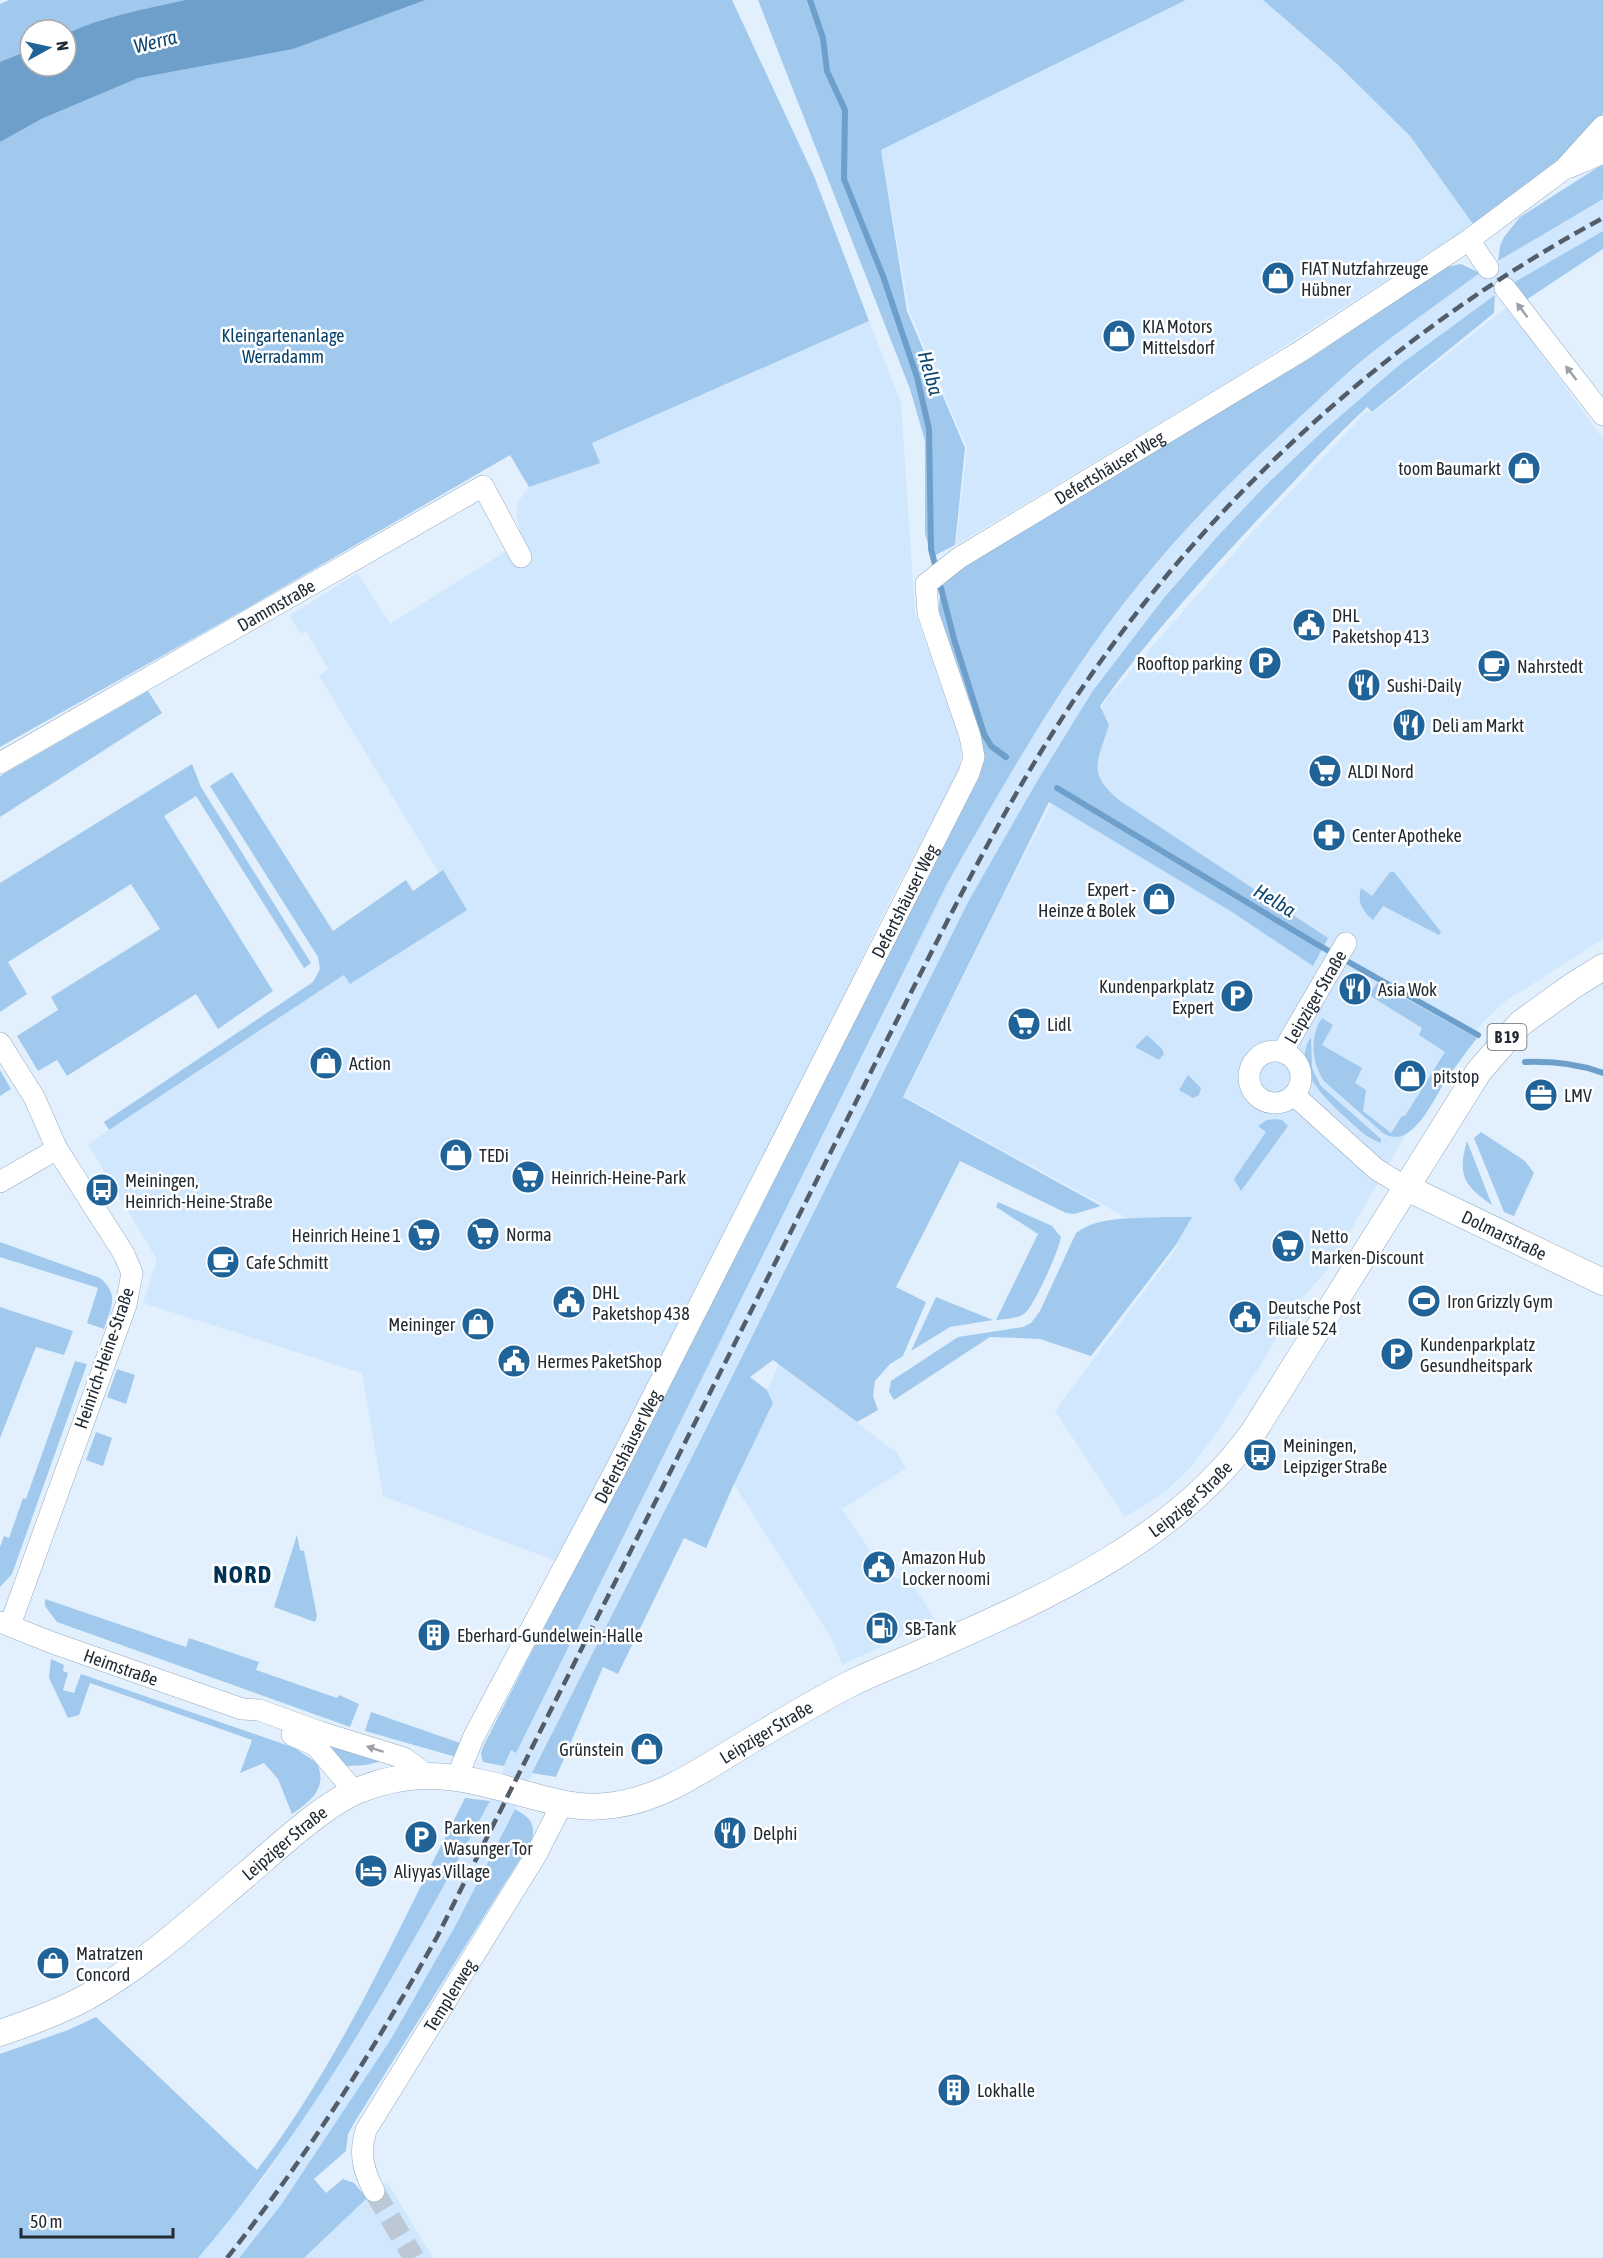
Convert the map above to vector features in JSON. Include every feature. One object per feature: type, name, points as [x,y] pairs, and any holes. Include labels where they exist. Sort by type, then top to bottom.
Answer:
[{"type":"main road","name":"Leipziger Straße","points":[[0,2033],[37,2020],[84,1999],[129,1970],[302,1828],[354,1791],[387,1780],[427,1775],[457,1777],[562,1804],[592,1808],[648,1798],[853,1682],[1012,1612],[1088,1571],[1157,1528],[1196,1497],[1244,1445],[1479,1071],[1499,1045],[1521,1023],[1603,967]]},
{"type":"main road","name":"Dolmarstraße","points":[[1407,1188],[1603,1282]]},
{"type":"street","name":"Defertshäuser Weg","points":[[457,1777],[474,1736],[620,1460],[969,773],[974,757],[970,736],[928,613],[927,584],[959,558],[1301,351],[1469,240],[1564,169],[1603,126]]},
{"type":"street","points":[[1564,169],[1603,153]]},
{"type":"street","points":[[1469,240],[1488,268]]},
{"type":"street","points":[[1505,288],[1603,415]]},
{"type":"street","name":"Dammstraße","points":[[0,763],[483,486],[521,557]]},
{"type":"street","name":"Leipziger Straße","points":[[1283,1051],[1346,943]]},
{"type":"street","name":"Heinrich-Heine-Straße","points":[[0,1043],[34,1097],[57,1149],[124,1254],[132,1273],[126,1305],[5,1623]]},
{"type":"street","name":"Leipziger Straße","points":[[1274,1050],[1283,1051],[1296,1060],[1300,1070],[1299,1087],[1294,1095],[1281,1102],[1264,1101],[1252,1090],[1249,1083],[1250,1067],[1259,1055],[1274,1050]]},
{"type":"street","points":[[1294,1095],[1376,1169],[1407,1188]]},
{"type":"street","points":[[0,1182],[57,1149]]},
{"type":"street","name":"Heimstraße","points":[[5,1623],[64,1647],[242,1709],[259,1710],[404,1758],[427,1775]]},
{"type":"street","name":"Heimstraße","points":[[242,1709],[255,1720],[315,1746],[354,1791]]},
{"type":"street","name":"Templerweg","points":[[374,2191],[362,2163],[366,2130],[536,1855],[562,1804]]},
{"type":"shaded area","points":[[1186,0],[1263,0],[1337,64],[1410,136],[1473,224],[1238,376],[956,545],[967,448],[909,310],[881,150]]},
{"type":"shaded area","points":[[1603,199],[1603,231],[1495,295],[1398,366],[1323,431],[1216,538],[1163,599],[1092,692],[1036,783],[968,902],[458,1921],[391,2039],[281,2205],[239,2258],[198,2258],[264,2177],[310,2109],[400,1964],[456,1863],[490,1801],[511,1750],[516,1752],[947,884],[1009,774],[1085,656],[1140,583],[1203,510],[1263,450],[1322,396],[1391,337],[1480,273]]},
{"type":"shaded area","points":[[1507,307],[1603,439],[1603,939],[1506,1001],[1485,1020],[1460,1050],[1416,1117],[1329,1268],[1295,1306],[1215,1435],[1193,1465],[1165,1492],[1125,1517],[1055,1411],[1178,1246],[904,1096],[1007,889],[1107,698],[1256,528],[1367,411],[1373,413]]},
{"type":"shaded area","points":[[869,321],[901,402],[915,612],[962,745],[959,770],[883,914],[750,1194],[559,1562],[383,1496],[362,1373],[143,1303],[157,1260],[88,1144],[345,975],[350,983],[443,871],[439,873],[319,676],[328,669],[306,631],[301,634],[289,616],[358,573],[390,624],[522,541],[517,518],[517,503],[529,487],[599,463],[592,443]]},
{"type":"shaded area","points":[[779,1364],[897,1453],[906,1468],[842,1509],[887,1576],[911,1582],[936,1621],[842,1665],[832,1639],[734,1484],[773,1403],[767,1390]]},
{"type":"shaded area","points":[[387,2182],[433,2258],[304,2258],[367,2198]]},
{"type":"green space","name":"Kleingartenanlage Werradamm","points":[[9,0],[732,0],[814,176],[869,321],[592,443],[600,463],[529,487],[510,455],[249,607],[0,747],[0,4]]},
{"type":"green space","points":[[758,0],[1186,0],[881,150],[907,311],[965,448],[955,545],[932,557],[925,534],[925,441],[910,389]]},
{"type":"green space","points":[[1263,0],[1603,0],[1603,114],[1585,139],[1502,207],[1473,224],[1410,136],[1337,64]]},
{"type":"green space","points":[[1603,164],[1603,199],[1498,261],[1504,237],[1520,217]]},
{"type":"green space","points":[[1603,231],[1603,249],[1526,300],[1513,283]]},
{"type":"green space","points":[[1461,264],[1480,273],[1369,355],[1239,475],[1178,538],[1140,583],[1061,692],[947,884],[516,1753],[511,1750],[504,1766],[483,1762],[481,1754],[483,1747],[973,786],[939,612],[940,594],[945,583],[967,561],[1311,358],[1446,267]]},
{"type":"green space","points":[[1495,295],[1494,313],[1372,412],[1367,407],[1327,447],[1178,608],[1100,706],[1109,725],[1099,757],[1098,774],[1109,791],[1119,800],[1328,938],[1313,966],[1232,912],[1049,802],[903,1097],[1101,1206],[1074,1214],[1066,1213],[960,1161],[896,1287],[926,1302],[903,1356],[890,1364],[875,1381],[873,1396],[878,1410],[857,1422],[773,1360],[750,1377],[767,1390],[773,1403],[706,1548],[684,1538],[618,1674],[603,1667],[556,1777],[532,1773],[968,902],[1036,783],[1092,692],[1163,599],[1265,486],[1323,431],[1398,366]]},
{"type":"green space","points":[[148,691],[162,713],[0,817],[0,776]]},
{"type":"green space","points":[[192,764],[201,787],[311,963],[304,968],[196,796],[164,816],[273,991],[218,1029],[196,994],[67,1076],[57,1060],[38,1071],[17,1036],[58,1010],[51,997],[160,929],[131,884],[8,962],[27,994],[0,1012],[0,883]]},
{"type":"green space","points":[[232,772],[333,931],[406,880],[413,891],[443,870],[467,910],[350,984],[344,975],[109,1130],[104,1122],[313,982],[320,969],[318,957],[210,786]]},
{"type":"green space","points":[[1390,872],[1394,872],[1441,932],[1439,935],[1383,906],[1373,920],[1366,913],[1360,902],[1361,888],[1372,896]]},
{"type":"green space","points":[[1377,983],[1477,1038],[1446,1080],[1421,1120],[1413,1129],[1394,1137],[1383,1133],[1324,1081],[1317,1067],[1314,1050],[1315,1033],[1322,1018],[1333,1025],[1322,1045],[1362,1068],[1355,1083],[1366,1090],[1363,1111],[1391,1133],[1402,1116],[1405,1116],[1445,1052],[1419,1035],[1422,1028],[1369,995]]},
{"type":"green space","points":[[1147,1035],[1162,1049],[1164,1054],[1159,1060],[1135,1047]]},
{"type":"green space","points":[[1311,1037],[1312,1068],[1321,1086],[1381,1139],[1381,1143],[1352,1124],[1312,1081],[1305,1059],[1306,1048]]},
{"type":"green space","points":[[0,1070],[11,1089],[0,1096]]},
{"type":"green space","points":[[1188,1075],[1201,1088],[1199,1095],[1193,1098],[1179,1090]]},
{"type":"green space","points":[[1267,1120],[1282,1120],[1288,1126],[1241,1191],[1234,1179],[1266,1132],[1258,1126]]},
{"type":"green space","points":[[1481,1132],[1525,1161],[1534,1173],[1514,1216],[1504,1212],[1474,1138]]},
{"type":"green space","points":[[1467,1141],[1492,1205],[1475,1192],[1465,1179],[1463,1163]]},
{"type":"green space","points":[[998,1202],[1052,1226],[1061,1237],[1046,1278],[1028,1310],[1018,1317],[996,1320],[1038,1234],[996,1207]]},
{"type":"green space","points":[[1192,1217],[1175,1246],[1091,1356],[1040,1339],[990,1337],[894,1400],[889,1392],[891,1381],[958,1337],[1023,1327],[1031,1323],[1040,1311],[1076,1233],[1085,1227],[1107,1221]]},
{"type":"green space","points":[[0,1242],[100,1278],[112,1296],[111,1308],[104,1329],[87,1323],[98,1288],[0,1257]]},
{"type":"green space","points":[[936,1297],[993,1320],[950,1327],[911,1351]]},
{"type":"green space","points":[[0,1307],[73,1331],[64,1355],[36,1347],[0,1438]]},
{"type":"green space","points":[[75,1361],[87,1364],[12,1574],[0,1587],[0,1547],[4,1536],[9,1538],[23,1498],[26,1499]]},
{"type":"green space","points":[[117,1369],[135,1375],[126,1404],[107,1397]]},
{"type":"green space","points":[[96,1432],[112,1438],[103,1466],[86,1460]]},
{"type":"green space","points":[[297,1535],[300,1550],[304,1551],[317,1616],[315,1622],[274,1607]]},
{"type":"green space","points":[[45,1599],[186,1647],[189,1638],[259,1662],[256,1670],[337,1698],[339,1695],[359,1704],[350,1727],[57,1622],[45,1606]]},
{"type":"green space","points":[[51,1659],[64,1665],[63,1671],[68,1673],[63,1690],[74,1693],[81,1674],[295,1748],[317,1763],[320,1772],[319,1787],[311,1799],[292,1814],[278,1779],[264,1763],[240,1773],[252,1740],[90,1683],[79,1715],[68,1718],[49,1678]]},
{"type":"green space","points":[[371,1712],[463,1744],[456,1757],[365,1731]]},
{"type":"green space","points":[[325,1739],[382,1761],[346,1766],[335,1757]]},
{"type":"green space","points":[[465,1798],[490,1801],[391,1979],[320,2095],[241,2205],[198,2258],[0,2258],[0,2054],[68,2030],[96,2017],[257,2170],[317,2082],[344,2035]]},
{"type":"green space","points":[[515,1809],[530,1821],[533,1829],[532,1840],[354,2123],[348,2134],[346,2151],[314,2179],[326,2193],[343,2179],[354,2183],[367,2198],[304,2258],[239,2258],[281,2205],[391,2039],[458,1921]]},
{"type":"water","name":"Werra","points":[[186,0],[425,0],[293,49],[138,78],[41,119],[0,142],[0,62],[18,55],[18,78],[78,78],[78,29],[140,10]]},
{"type":"waterway","name":"Helba","points":[[810,0],[823,38],[827,71],[845,110],[844,179],[883,276],[917,377],[929,429],[931,549],[954,639],[984,734],[991,746],[1006,757]]},
{"type":"waterway","name":"Helba","points":[[1057,788],[1313,942],[1478,1035]]},
{"type":"waterway","name":"Helba","points":[[1525,1062],[1564,1063],[1603,1073]]},
{"type":"tunnel","points":[[374,2191],[414,2258]]},
{"type":"railway","points":[[227,2258],[312,2142],[389,2020],[437,1937],[940,935],[1005,812],[1078,694],[1130,621],[1187,552],[1247,486],[1312,424],[1380,366],[1452,312],[1526,263],[1603,218]]},
{"type":"place","name":"FIAT Nutzfahrzeuge Hübner","points":[[1278,278]]},
{"type":"place","name":"KIA Motors Mittelsdorf","points":[[1119,336]]},
{"type":"place","name":"toom Baumarkt","points":[[1524,468]]},
{"type":"place","name":"DHL Paketshop 413","points":[[1309,625]]},
{"type":"place","name":"Rooftop parking","points":[[1265,663]]},
{"type":"place","name":"Nahrstedt","points":[[1494,666]]},
{"type":"place","name":"Sushi-Daily","points":[[1364,685]]},
{"type":"place","name":"Deli am Markt","points":[[1409,725]]},
{"type":"place","name":"ALDI Nord","points":[[1325,771]]},
{"type":"place","name":"Center Apotheke","points":[[1329,835]]},
{"type":"place","name":"Expert - Heinze & Bolek","points":[[1159,899]]},
{"type":"place","name":"Asia Wok","points":[[1355,989]]},
{"type":"place","name":"Kundenparkplatz Expert","points":[[1237,996]]},
{"type":"place","name":"Lidl","points":[[1024,1024]]},
{"type":"place","name":"Action","points":[[326,1063]]},
{"type":"place","name":"pitstop","points":[[1410,1076]]},
{"type":"place","name":"LMV","points":[[1541,1095]]},
{"type":"place","name":"TEDi","points":[[456,1155]]},
{"type":"place","name":"Heinrich-Heine-Park","points":[[528,1177]]},
{"type":"place","name":"Meiningen, Heinrich-Heine-Straße","points":[[102,1190]]},
{"type":"place","name":"Norma","points":[[483,1234]]},
{"type":"place","name":"Heinrich Heine 1","points":[[424,1235]]},
{"type":"place","name":"Netto Marken-Discount","points":[[1288,1246]]},
{"type":"place","name":"Cafe Schmitt","points":[[223,1262]]},
{"type":"place","name":"Iron Grizzly Gym","points":[[1424,1301]]},
{"type":"place","name":"DHL Paketshop 438","points":[[569,1302]]},
{"type":"place","name":"Deutsche Post Filiale 524","points":[[1245,1317]]},
{"type":"place","name":"Meininger","points":[[478,1324]]},
{"type":"place","name":"Kundenparkplatz Gesundheitspark","points":[[1397,1354]]},
{"type":"place","name":"Hermes PaketShop","points":[[514,1361]]},
{"type":"place","name":"Meiningen, Leipziger Straße","points":[[1260,1455]]},
{"type":"place","name":"Amazon Hub Locker noomi","points":[[879,1567]]},
{"type":"place","name":"SB-Tank","points":[[882,1628]]},
{"type":"place","name":"Eberhard-Gundelwein-Halle","points":[[434,1635]]},
{"type":"place","name":"Grünstein","points":[[647,1749]]},
{"type":"place","name":"Delphi","points":[[730,1833]]},
{"type":"place","name":"Parken Wasunger Tor","points":[[421,1837]]},
{"type":"place","name":"Aliyyas Village","points":[[371,1871]]},
{"type":"place","name":"Matratzen Concord","points":[[53,1963]]},
{"type":"place","name":"Lokhalle","points":[[954,2090]]},
{"type":"district","name":"NORD","points":[[243,1574]]}]
